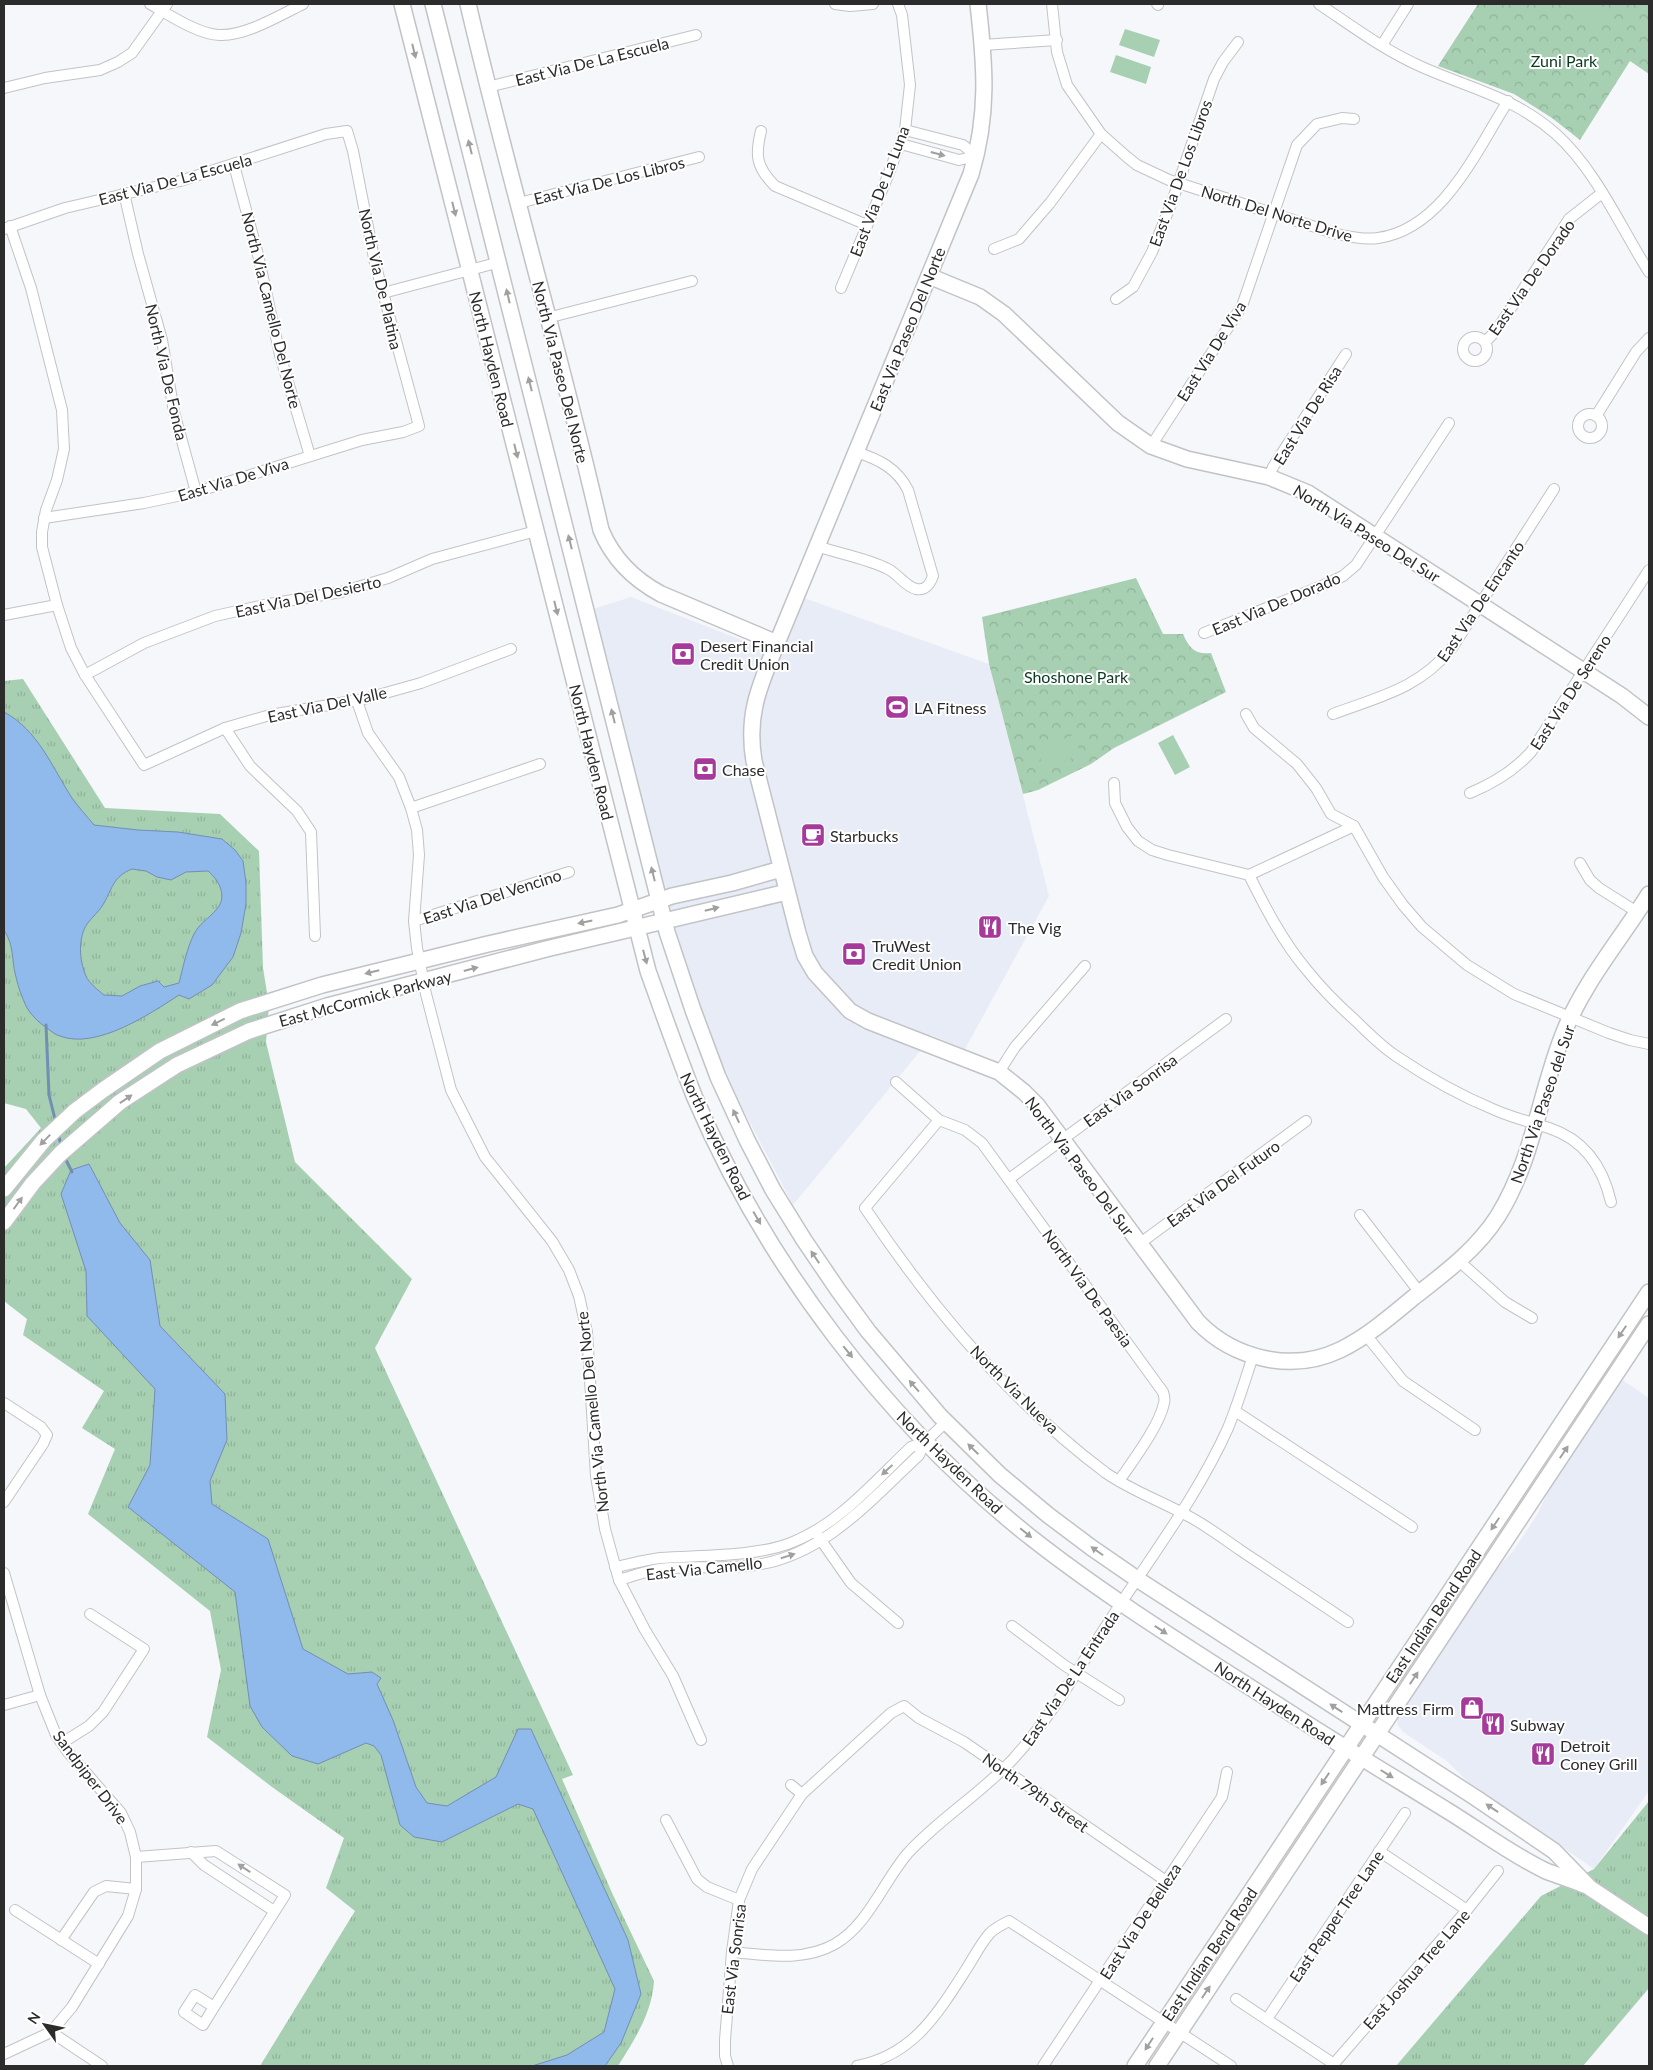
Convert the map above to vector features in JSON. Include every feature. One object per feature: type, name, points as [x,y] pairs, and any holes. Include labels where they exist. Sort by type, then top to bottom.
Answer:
[{"type":"main road","name":"North Hayden Road","points":[[402,4],[632,910],[666,1024],[696,1100],[758,1220],[792,1276],[825,1323],[881,1393],[925,1442],[979,1494],[1015,1524],[1120,1604],[1346,1748],[1544,1870],[1590,1888],[1649,1927]]},
{"type":"main road","name":"North Hayden Road","points":[[434,4],[665,921],[693,1010],[718,1077],[773,1190],[804,1240],[868,1331],[946,1422],[1000,1474],[1048,1515],[1137,1579],[1378,1733],[1554,1851],[1590,1888]]},
{"type":"main road","name":"North Via Paseo Del Norte","points":[[468,4],[601,530],[611,551],[625,568],[651,588],[777,643]]},
{"type":"main road","name":"East Via Paseo Del Norte","points":[[777,643],[971,174],[983,122],[984,99],[978,4]]},
{"type":"main road","name":"North Via Paseo Del Sur","points":[[930,276],[980,297],[1004,314],[1118,424],[1151,446],[1187,459],[1269,477],[1308,493],[1622,696],[1649,717]]},
{"type":"main road","name":"North Via Paseo Del Sur","points":[[777,643],[757,694],[752,719],[751,740],[787,892],[805,956],[815,973],[850,1011],[868,1021],[999,1072],[1030,1097],[1190,1312],[1206,1330],[1228,1346],[1253,1356]]},
{"type":"main road","name":"East McCormick Parkway","points":[[4,1189],[44,1140],[75,1111],[160,1051],[240,1011],[322,984],[632,910],[781,869]]},
{"type":"main road","name":"East McCormick Parkway","points":[[4,1222],[33,1183],[60,1154],[120,1102],[177,1065],[249,1031],[327,1006],[546,949],[787,892]]},
{"type":"main road","name":"North Via Paseo del Sur","points":[[1253,1356],[1290,1361],[1313,1359],[1338,1351],[1366,1335],[1420,1293],[1459,1261],[1490,1227],[1516,1185],[1529,1150],[1556,1053],[1571,1016],[1649,894]]},
{"type":"main road","name":"East Indian Bend Road","points":[[1135,2066],[1649,1292]]},
{"type":"main road","name":"East Indian Bend Road","points":[[1157,2066],[1649,1324]]},
{"type":"street","points":[[150,4],[164,7],[206,32],[220,35],[250,29],[303,4]]},
{"type":"street","points":[[834,4],[850,6],[873,4]]},
{"type":"street","name":"East Via De La Luna","points":[[841,288],[901,144],[904,130],[910,86],[902,15],[898,4]]},
{"type":"street","name":"North Del Norte Drive","points":[[1052,4],[1057,52],[1067,85],[1101,134],[1137,165],[1179,183],[1337,234],[1376,239],[1394,235],[1411,228],[1425,219],[1450,192],[1508,101]]},
{"type":"street","points":[[1319,4],[1382,45],[1423,68],[1508,101],[1542,122],[1558,135],[1586,169],[1649,270]]},
{"type":"street","points":[[1382,45],[1408,4]]},
{"type":"street","points":[[4,88],[46,78],[100,70],[118,62],[132,53],[164,7]]},
{"type":"street","name":"East Via De La Escuela","points":[[488,87],[696,34]]},
{"type":"street","points":[[982,45],[1056,40]]},
{"type":"street","name":"East Via De Los Libros","points":[[1116,299],[1133,287],[1152,252],[1179,183],[1214,79],[1223,62],[1238,42]]},
{"type":"street","name":"East Via De Viva","points":[[1151,446],[1242,306],[1297,146],[1317,124],[1342,118],[1354,119]]},
{"type":"street","points":[[904,130],[963,145],[976,156]]},
{"type":"street","name":"East Via De La Escuela","points":[[7,227],[65,208],[180,181],[326,134],[347,131]]},
{"type":"street","name":"North Via De Platina","points":[[347,131],[353,151],[375,263],[419,426]]},
{"type":"street","points":[[761,131],[756,150],[758,161],[764,175],[775,186],[867,225]]},
{"type":"street","points":[[994,249],[1019,239],[1050,203],[1101,134]]},
{"type":"street","points":[[901,144],[959,160],[976,156]]},
{"type":"street","name":"East Via De Los Libros","points":[[519,203],[699,157]]},
{"type":"street","name":"North Via Camello Del Norte","points":[[234,165],[258,255],[280,355],[310,456]]},
{"type":"street","name":"North Via De Fonda","points":[[124,193],[138,254],[162,340],[174,412],[196,492]]},
{"type":"street","name":"East Via De Dorado","points":[[1485,342],[1496,331],[1569,219],[1602,193]]},
{"type":"street","points":[[7,227],[31,288],[62,410],[64,448],[57,480],[44,518],[42,547],[57,605],[71,648],[85,675]]},
{"type":"street","points":[[383,292],[500,262]]},
{"type":"street","points":[[547,318],[692,282]]},
{"type":"street","points":[[1596,416],[1636,352],[1649,338]]},
{"type":"street","name":"East Via De Risa","points":[[1269,477],[1273,467],[1346,354]]},
{"type":"street","name":"East Via De Dorado","points":[[1204,633],[1324,585],[1342,576],[1356,565],[1450,423]]},
{"type":"street","name":"East Via De Viva","points":[[44,518],[196,492],[310,456],[419,426]]},
{"type":"street","points":[[817,546],[887,568],[917,590],[925,588],[933,576],[908,490],[903,479],[895,470],[884,463],[856,452]]},
{"type":"street","name":"East Via De Encanto","points":[[1333,714],[1399,690],[1433,669],[1452,648],[1554,489]]},
{"type":"street","name":"East Via Del Desierto","points":[[85,675],[144,643],[214,616],[269,604],[341,592],[388,578],[432,559],[536,531]]},
{"type":"street","name":"East Via De Sereno","points":[[1470,793],[1500,779],[1518,767],[1544,734],[1649,570]]},
{"type":"street","points":[[4,616],[57,605]]},
{"type":"street","name":"East Via Del Valle","points":[[85,675],[144,765],[225,728],[270,715],[356,701],[421,683],[511,649]]},
{"type":"street","name":"North Via Camello Del Norte","points":[[356,701],[368,733],[399,776],[417,830],[419,855],[414,921],[424,981],[453,1097],[485,1157],[552,1241],[569,1270],[579,1296],[586,1332],[596,1476],[604,1529],[619,1580],[645,1630],[673,1676],[700,1740]]},
{"type":"street","points":[[1246,714],[1254,728],[1296,764],[1316,788],[1331,814],[1354,826],[1383,877],[1403,905],[1440,943],[1486,978],[1514,994],[1623,1038],[1649,1044]]},
{"type":"street","points":[[225,728],[250,766],[297,812],[311,832],[316,936]]},
{"type":"street","points":[[411,808],[540,764]]},
{"type":"street","points":[[1114,783],[1114,803],[1127,827],[1138,841],[1152,850],[1168,856],[1249,876],[1354,826]]},
{"type":"street","points":[[1580,864],[1594,884],[1637,912]]},
{"type":"street","name":"East Via Del Vencino","points":[[414,921],[569,872]]},
{"type":"street","points":[[1249,876],[1271,916],[1304,968],[1329,996],[1367,1032],[1394,1055],[1460,1094],[1497,1111],[1551,1128],[1570,1138],[1583,1148],[1598,1164],[1607,1184],[1611,1202]]},
{"type":"street","points":[[999,1072],[1015,1047],[1085,966]]},
{"type":"street","name":"East Via Sonrisa","points":[[1009,1179],[1226,1019]]},
{"type":"street","points":[[896,1082],[939,1120]]},
{"type":"street","name":"North Via De Paesia","points":[[939,1120],[965,1130],[982,1143],[1163,1392],[1164,1402],[1161,1412],[1119,1481]]},
{"type":"street","name":"North Via Nueva","points":[[939,1120],[865,1208],[928,1295],[989,1366],[1054,1429],[1119,1481],[1190,1517],[1348,1622]]},
{"type":"street","name":"East Via Del Futuro","points":[[1139,1244],[1306,1121]]},
{"type":"street","points":[[1360,1215],[1420,1293]]},
{"type":"street","points":[[1459,1261],[1497,1295],[1532,1318]]},
{"type":"street","points":[[1366,1335],[1403,1381],[1475,1430]]},
{"type":"street","name":"East Via De La Entrada","points":[[732,1952],[796,1957],[816,1952],[835,1944],[850,1933],[862,1919],[898,1866],[918,1843],[1002,1769],[1034,1733],[1137,1579],[1214,1456],[1235,1411],[1253,1356]]},
{"type":"street","points":[[4,1404],[41,1427],[46,1434],[43,1444],[4,1502]]},
{"type":"street","points":[[1235,1411],[1412,1527]]},
{"type":"street","name":"East Via Camello","points":[[619,1580],[659,1570],[757,1565],[796,1553],[821,1541],[851,1519],[919,1455],[925,1442],[946,1422]]},
{"type":"street","name":"East Via Camello","points":[[616,1567],[659,1558],[756,1551],[792,1543],[816,1531],[844,1510],[911,1447],[925,1442]]},
{"type":"street","points":[[816,1531],[851,1583],[898,1623]]},
{"type":"street","name":"Sandpiper Drive","points":[[4,1573],[40,1695],[56,1735],[121,1813],[130,1832],[136,1858],[136,1889],[128,1916],[72,2007],[50,2032],[4,2054]]},
{"type":"street","points":[[62,1744],[89,1726],[103,1712],[144,1648],[90,1614]]},
{"type":"street","points":[[1012,1626],[1119,1700]]},
{"type":"street","points":[[4,1705],[40,1695]]},
{"type":"street","name":"East Via Sonrisa","points":[[728,2066],[724,2040],[732,1952],[739,1900],[752,1869],[802,1794],[890,1713],[904,1706]]},
{"type":"street","name":"North 79th Street","points":[[904,1706],[919,1718],[964,1742],[1166,1881]]},
{"type":"street","name":"East Via De Belleza","points":[[1043,2066],[1222,1798],[1226,1772]]},
{"type":"street","points":[[791,1785],[802,1794]]},
{"type":"street","name":"East Pepper Tree Lane","points":[[1267,2019],[1405,1813]]},
{"type":"street","points":[[666,1820],[697,1879],[707,1887],[739,1900]]},
{"type":"street","points":[[136,1858],[216,1851],[285,1895],[214,2007]]},
{"type":"street","points":[[1380,1851],[1467,1910]]},
{"type":"street","points":[[191,1852],[204,1865],[274,1911]]},
{"type":"street","name":"East Joshua Tree Lane","points":[[1333,2065],[1467,1910],[1498,1871]]},
{"type":"street","points":[[61,1940],[94,1892],[106,1886],[136,1889]]},
{"type":"street","points":[[15,1910],[98,1964]]},
{"type":"street","points":[[857,2066],[877,2061],[900,2049],[921,2032],[935,2017],[991,1932],[1009,1921],[1231,2066]]},
{"type":"street","points":[[1236,1999],[1333,2065]]},
{"type":"street","points":[[50,2032],[102,2066]]},
{"type":"shaded area","points":[[631,597],[780,655],[804,598],[989,664],[1049,896],[965,1049],[931,1035],[921,1050],[793,1205],[733,1090],[684,968],[593,609]]},
{"type":"shaded area","points":[[1621,1379],[1649,1398],[1649,1791],[1594,1869],[1468,1782],[1447,1761],[1403,1732],[1397,1724],[1399,1714],[1488,1578],[1514,1550],[1538,1513],[1554,1479]]},
{"type":"green space","name":"Zuni Park","points":[[1478,4],[1649,4],[1649,74],[1630,61],[1580,140],[1552,118],[1514,94],[1438,66]]},
{"type":"green space","points":[[1564,4],[1597,4],[1605,8],[1596,25],[1562,6]]},
{"type":"green space","points":[[1125,29],[1160,40],[1154,57],[1119,45]]},
{"type":"green space","points":[[1116,55],[1151,67],[1146,84],[1110,72]]},
{"type":"green space","name":"Shoshone Park","points":[[1136,578],[1163,634],[1183,634],[1188,643],[1197,652],[1211,653],[1226,692],[1114,748],[1091,764],[1038,790],[1023,794],[989,664],[982,617]]},
{"type":"green space","points":[[23,679],[105,808],[220,814],[259,851],[263,968],[269,1005],[266,1042],[295,1162],[412,1279],[375,1348],[573,1775],[562,1779],[613,1895],[654,1981],[653,1993],[646,2015],[618,2066],[260,2066],[355,1911],[326,1888],[344,1838],[272,1787],[207,1737],[221,1670],[210,1611],[88,1514],[115,1449],[82,1428],[104,1391],[23,1335],[27,1319],[4,1301],[4,1168],[41,1128],[26,1109],[4,1103],[4,681]]},
{"type":"green space","points":[[1073,735],[1081,754],[1045,770],[1037,751]]},
{"type":"green space","points":[[1173,735],[1190,767],[1175,775],[1158,743]]},
{"type":"green space","points":[[1649,1801],[1649,1988],[1583,2066],[1396,2066],[1541,1896],[1594,1869]]},
{"type":"water","points":[[4,712],[16,720],[35,739],[72,798],[94,825],[178,832],[222,839],[235,850],[243,861],[246,904],[241,933],[233,957],[212,985],[189,999],[179,995],[138,1020],[106,1034],[74,1039],[60,1036],[53,1033],[35,1018],[26,1006],[20,992],[10,942],[4,930]],"holes":[[[132,869],[146,871],[157,877],[171,880],[186,872],[208,871],[219,884],[222,895],[221,901],[219,906],[198,927],[194,934],[187,951],[179,983],[164,987],[158,981],[140,986],[122,996],[104,995],[89,981],[84,970],[80,949],[84,930],[102,906],[114,883],[121,875]]]},
{"type":"water","points":[[89,1164],[120,1223],[150,1260],[160,1326],[225,1394],[227,1440],[210,1481],[212,1504],[268,1539],[303,1649],[348,1674],[372,1672],[381,1678],[377,1684],[393,1720],[416,1787],[427,1803],[447,1806],[496,1777],[518,1729],[531,1729],[628,1940],[641,1994],[621,2043],[605,2066],[532,2066],[567,2055],[604,2032],[615,1989],[533,1809],[518,1804],[442,1842],[414,1837],[400,1825],[381,1755],[374,1746],[366,1743],[318,1764],[292,1756],[262,1727],[250,1706],[235,1592],[128,1507],[150,1465],[155,1389],[87,1316],[86,1271],[61,1194],[71,1170]]},
{"type":"waterway","points":[[46,1025],[49,1095],[56,1123]]},
{"type":"waterway","points":[[58,1134],[62,1148]]},
{"type":"waterway","points":[[64,1156],[72,1172]]},
{"type":"place","name":"Desert Financial Credit Union","points":[[683,654]]},
{"type":"place","name":"LA Fitness","points":[[897,707]]},
{"type":"place","name":"Chase","points":[[705,769]]},
{"type":"place","name":"Starbucks","points":[[813,835]]},
{"type":"place","name":"The Vig","points":[[990,927]]},
{"type":"place","name":"TruWest Credit Union","points":[[854,954]]},
{"type":"place","name":"Mattress Firm","points":[[1472,1708]]},
{"type":"place","name":"Subway","points":[[1493,1724]]},
{"type":"place","name":"Detroit Coney Grill","points":[[1543,1754]]}]
